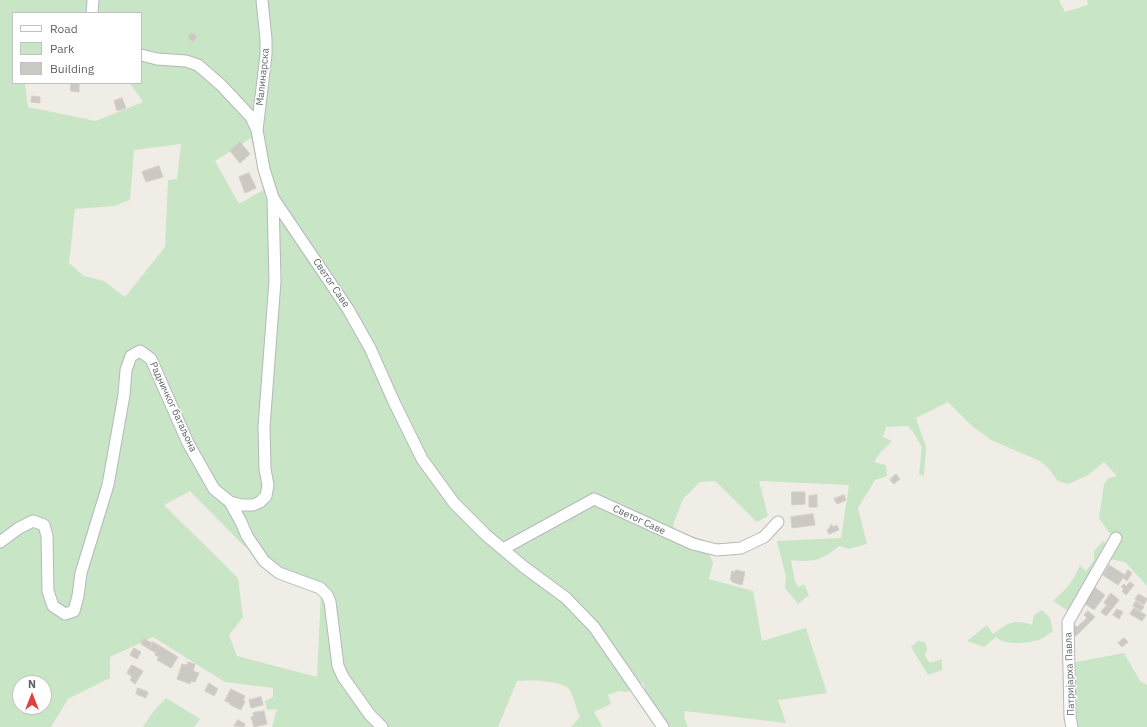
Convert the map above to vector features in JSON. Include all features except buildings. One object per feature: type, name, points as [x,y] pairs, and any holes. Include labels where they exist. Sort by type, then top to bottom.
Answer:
[{"type":"street","points":[[92,12],[93,0]]},
{"type":"street","name":"Малинарска","points":[[257,130],[266,55],[262,0]]},
{"type":"street","name":"Светог Саве","points":[[142,54],[157,59],[186,61],[198,64],[221,85],[251,117],[257,130],[264,169],[273,198],[348,309],[366,341],[422,459],[454,502],[486,535],[524,567],[566,598],[594,627],[663,727]]},
{"type":"street","points":[[230,502],[242,505],[253,505],[260,502],[266,496],[268,485],[265,469],[264,427],[275,281],[273,198]]},
{"type":"street","name":"Радничког батаљона","points":[[0,542],[19,528],[33,522],[44,525],[47,536],[48,591],[53,606],[65,614],[74,611],[78,596],[81,573],[108,485],[124,395],[126,370],[131,356],[140,350],[151,359],[188,443],[214,489],[230,502],[247,536],[264,561],[279,573],[320,588],[327,595],[331,609],[338,666],[343,677],[370,715],[382,727]]},
{"type":"street","name":"Светог Саве","points":[[502,549],[594,499],[693,544],[717,550],[742,548],[764,537],[778,522]]},
{"type":"street","name":"Патријарха Павла","points":[[1072,727],[1068,622],[1116,538]]},
{"type":"green space","points":[[0,0],[1059,0],[1065,12],[1088,5],[1087,0],[1147,0],[1147,586],[1125,562],[1109,559],[1068,611],[1053,601],[1069,585],[1080,565],[1086,571],[1094,560],[1094,551],[1103,541],[1114,549],[1118,545],[1099,518],[1104,484],[1109,478],[1117,476],[1104,462],[1088,475],[1068,484],[1058,481],[1048,468],[1040,461],[991,440],[972,426],[948,402],[916,418],[926,447],[924,476],[919,474],[922,447],[913,432],[908,426],[886,427],[883,437],[892,441],[880,453],[874,462],[886,465],[887,476],[875,480],[858,508],[867,544],[849,549],[839,546],[828,555],[811,561],[791,560],[795,582],[799,587],[804,584],[809,595],[798,604],[785,588],[786,577],[777,541],[841,538],[849,485],[759,481],[768,516],[757,522],[715,481],[700,482],[683,499],[673,525],[676,531],[704,540],[713,563],[709,579],[753,591],[762,641],[806,628],[827,693],[778,700],[786,723],[685,711],[684,717],[688,727],[655,727],[643,682],[627,692],[619,691],[608,695],[611,704],[594,712],[602,726],[601,727],[571,727],[580,717],[569,689],[565,686],[552,682],[517,681],[498,727],[272,727],[277,709],[267,710],[265,701],[273,697],[273,688],[225,682],[153,637],[110,657],[110,678],[68,699],[51,727],[0,727]],"holes":[[[251,138],[263,190],[239,204],[215,161]],[[181,144],[177,179],[168,180],[165,247],[125,297],[104,281],[84,276],[69,263],[75,209],[114,206],[130,200],[134,150]],[[190,491],[244,546],[266,558],[321,593],[317,677],[237,656],[229,635],[243,617],[238,578],[164,505]]]},
{"type":"green space","points":[[1042,610],[1050,618],[1053,631],[1039,640],[1022,643],[1010,643],[996,637],[984,647],[967,641],[987,625],[993,634],[1002,627],[1015,622],[1032,625],[1034,615]]},
{"type":"green space","points":[[918,641],[925,642],[927,649],[925,656],[930,663],[942,659],[942,670],[928,675],[911,647]]},
{"type":"green space","points":[[1124,653],[1140,681],[1147,685],[1147,727],[1076,727],[1071,663]]},
{"type":"green space","points":[[166,698],[200,719],[194,727],[143,727],[153,712]]}]
